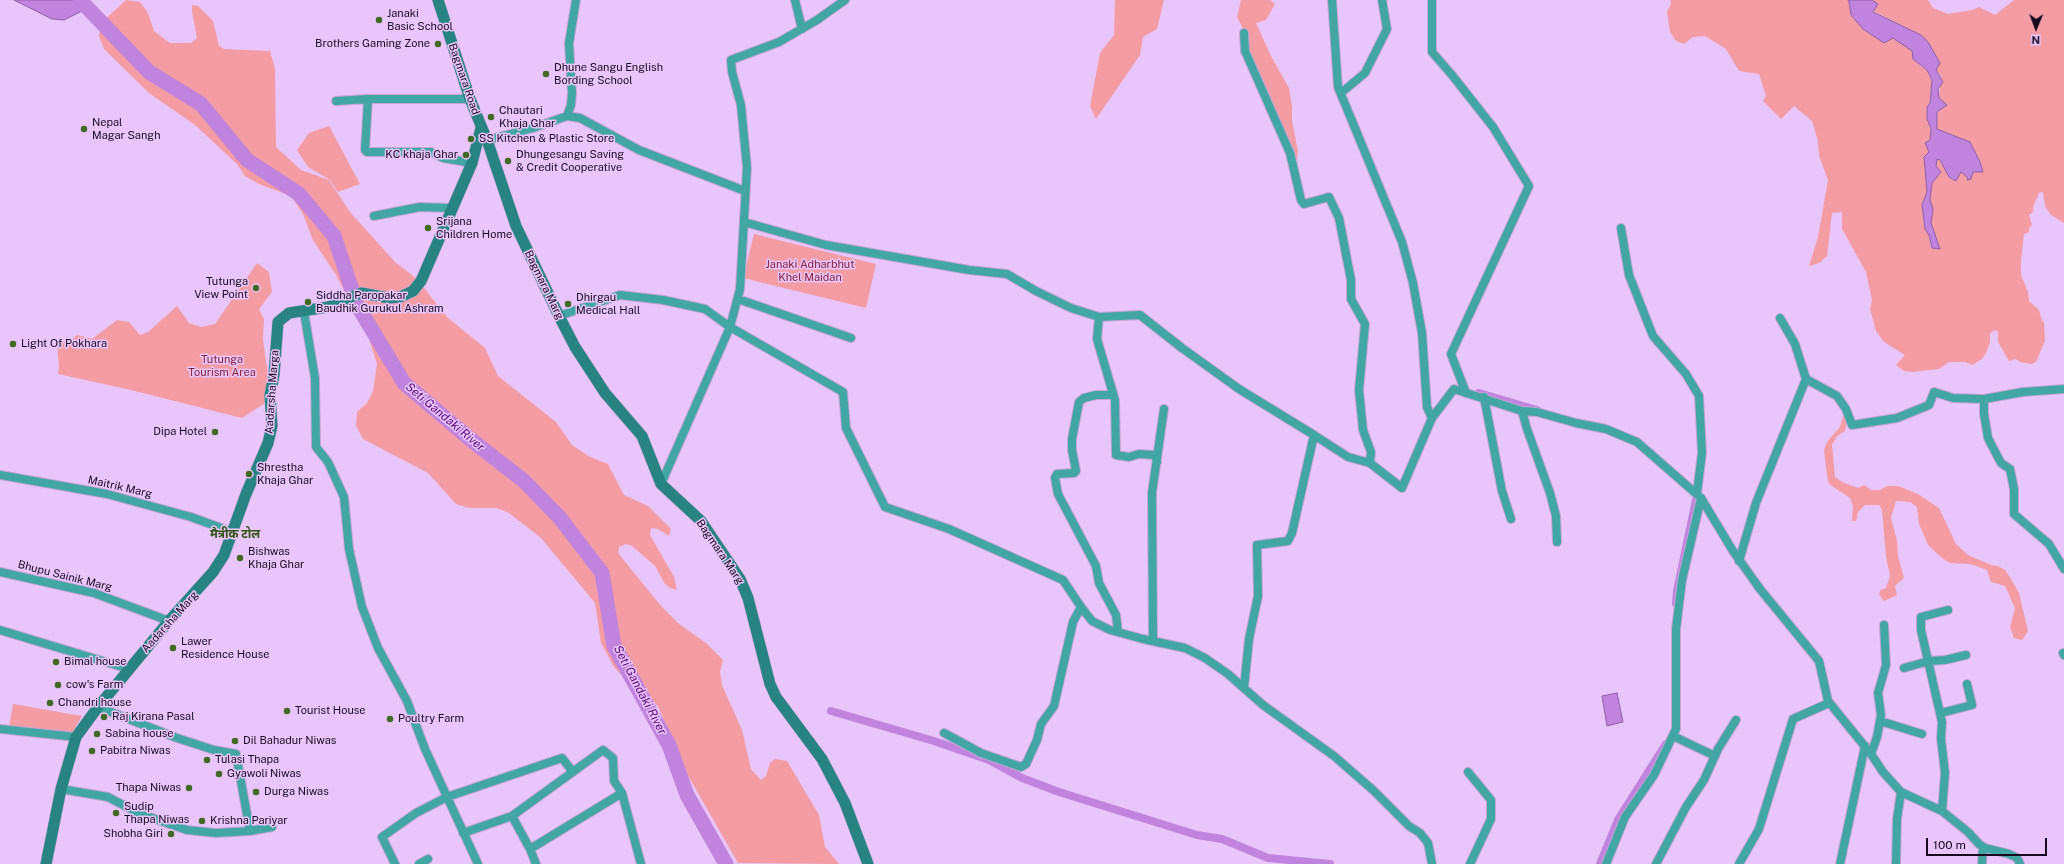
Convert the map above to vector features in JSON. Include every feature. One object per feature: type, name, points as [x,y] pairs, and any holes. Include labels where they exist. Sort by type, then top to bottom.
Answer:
[{"type":"main road","name":"Bagmara Road","points":[[439,3],[481,128]]},
{"type":"main road","name":"Bagmara Marg","points":[[481,128],[487,140],[516,226],[575,347],[605,393],[642,436],[661,484],[701,521],[740,579],[748,598],[773,690],[822,759],[845,803],[868,864]]},
{"type":"main road","points":[[452,208],[472,163],[481,128]]},
{"type":"main road","name":"Aadarsha Marga","points":[[268,443],[272,426],[270,395],[274,375],[278,322],[289,313],[304,312],[328,307],[361,293],[389,298],[400,298],[413,291],[421,281],[452,208]]},
{"type":"main road","name":"Aadarsha Marg","points":[[46,864],[61,789],[76,737],[128,669],[213,572],[224,555],[268,443]]},
{"type":"street","points":[[568,116],[572,93],[568,43],[576,0]]},
{"type":"street","points":[[795,0],[802,29]]},
{"type":"street","points":[[661,484],[730,327],[740,290],[747,168],[741,104],[732,72],[731,60],[779,42],[802,29],[845,0]]},
{"type":"street","points":[[1332,0],[1338,87],[1402,242],[1413,283],[1422,333],[1427,407],[1432,418]]},
{"type":"street","points":[[1341,93],[1365,73],[1387,29],[1382,0]]},
{"type":"street","points":[[1432,0],[1432,52],[1452,75],[1493,128],[1529,186],[1451,354],[1466,393]]},
{"type":"street","points":[[1244,33],[1245,51],[1290,153],[1301,200],[1304,204],[1329,197],[1339,218],[1351,280],[1351,299],[1364,324],[1359,390],[1363,430],[1371,452],[1370,463]]},
{"type":"street","points":[[368,99],[365,150],[367,152],[431,152],[443,158],[472,163]]},
{"type":"street","points":[[336,101],[368,99],[470,99]]},
{"type":"street","points":[[487,140],[534,128],[568,116],[580,118],[639,150],[745,191]]},
{"type":"street","points":[[374,216],[420,207],[452,208]]},
{"type":"street","points":[[744,222],[826,245],[969,270],[1007,274],[1036,291],[1071,308],[1099,317],[1140,315],[1182,348],[1239,389],[1348,457],[1370,463],[1402,488],[1432,418],[1454,389],[1484,397],[1522,411],[1537,412],[1576,423],[1606,429],[1637,442],[1699,496],[1739,560],[1760,589],[1819,661],[1829,703],[1865,746],[1883,772],[1901,792],[1942,811],[1968,832],[1983,847],[2009,854],[2017,858],[2020,864]]},
{"type":"street","points":[[1606,864],[1625,817],[1654,775],[1676,729],[1676,629],[1682,580],[1699,496],[1702,453],[1699,396],[1686,374],[1653,336],[1629,275],[1621,228]]},
{"type":"street","points":[[559,316],[620,295],[663,300],[705,309],[730,327],[843,392],[846,428],[885,507],[949,529],[1063,580],[1092,621],[1118,632],[1184,648],[1205,658],[1244,688],[1263,706],[1334,756],[1373,790],[1409,826],[1420,833],[1428,843],[1432,864]]},
{"type":"street","points":[[738,299],[851,338]]},
{"type":"street","points":[[304,312],[315,378],[316,447],[328,462],[344,497],[349,549],[362,608],[378,648],[407,701],[425,749],[478,864]]},
{"type":"street","points":[[1099,317],[1097,339],[1113,395],[1116,455],[1129,457],[1139,454],[1155,455],[1157,462]]},
{"type":"street","points":[[1739,560],[1756,503],[1806,379],[1795,344],[1780,318]]},
{"type":"street","points":[[1806,379],[1837,396],[1846,409],[1852,425],[1897,418],[1929,405],[1934,392],[1953,398],[1984,399],[2023,392],[2064,389]]},
{"type":"street","points":[[1113,395],[1084,398],[1079,402],[1072,439],[1072,450],[1076,471],[1074,473],[1056,474],[1054,478],[1058,494],[1096,566],[1099,583],[1116,615],[1118,632]]},
{"type":"street","points":[[1484,397],[1502,490],[1511,519]]},
{"type":"street","points":[[1984,399],[1984,414],[1988,438],[2001,463],[2010,469],[2014,489],[2014,514],[2049,544],[2064,569]]},
{"type":"street","points":[[1153,641],[1151,526],[1152,493],[1164,410]]},
{"type":"street","points":[[1522,411],[1550,493],[1556,516],[1557,542]]},
{"type":"street","points":[[1244,688],[1249,638],[1258,596],[1257,545],[1288,541],[1292,533],[1314,435]]},
{"type":"street","name":"Maitrik Marg","points":[[0,475],[107,494],[191,517],[232,532]]},
{"type":"street","name":"Bhupu Sainik Marg","points":[[0,572],[94,593],[169,621]]},
{"type":"street","points":[[944,733],[981,753],[1021,767],[1026,764],[1037,740],[1041,724],[1054,706],[1073,622],[1081,607]]},
{"type":"street","points":[[1942,811],[1945,773],[1941,738],[1942,722],[1921,630],[1921,617],[1948,610]]},
{"type":"street","points":[[1871,754],[1880,721],[1878,693],[1886,665],[1884,625]]},
{"type":"street","points":[[0,630],[128,669]]},
{"type":"street","points":[[1904,668],[1929,661],[1966,655]]},
{"type":"street","points":[[1941,713],[1972,705],[1967,684]]},
{"type":"street","points":[[1739,864],[1759,829],[1793,719],[1829,703]]},
{"type":"street","points":[[98,707],[177,738],[214,750],[236,754],[250,831]]},
{"type":"street","points":[[1656,864],[1686,807],[1704,780],[1715,756],[1736,720]]},
{"type":"street","points":[[1880,721],[1922,734]]},
{"type":"street","points":[[0,729],[76,737]]},
{"type":"street","points":[[1673,736],[1715,756]]},
{"type":"street","points":[[1840,864],[1865,746]]},
{"type":"street","points":[[463,833],[512,816],[602,750],[614,758],[614,781],[622,794],[641,864]]},
{"type":"street","points":[[395,864],[382,837],[416,813],[447,797],[562,758],[573,772]]},
{"type":"street","points":[[1468,772],[1491,800],[1491,819],[1470,864]]},
{"type":"street","points":[[61,789],[108,797],[138,812],[187,830],[216,833],[250,831],[272,827]]},
{"type":"street","points":[[1896,864],[1897,819],[1901,792]]},
{"type":"street","points":[[530,849],[622,794]]},
{"type":"street","points":[[512,816],[530,849],[536,864]]},
{"type":"street","points":[[1982,864],[1983,847]]},
{"type":"street","points":[[419,864],[428,859]]},
{"type":"green space","points":[[126,0],[140,2],[148,13],[154,31],[170,43],[191,43],[197,38],[192,5],[198,6],[213,21],[219,46],[224,49],[270,51],[275,69],[276,147],[301,170],[329,180],[350,212],[395,262],[417,279],[447,317],[485,348],[498,376],[556,422],[572,445],[588,456],[608,464],[624,495],[648,506],[671,529],[669,536],[658,529],[651,528],[650,535],[674,577],[677,590],[670,588],[665,584],[655,566],[632,546],[626,544],[619,547],[618,553],[661,606],[679,624],[706,643],[723,660],[720,672],[722,685],[742,730],[751,769],[761,780],[766,776],[770,763],[775,759],[787,761],[819,815],[825,847],[839,864],[738,863],[687,774],[658,706],[628,682],[614,667],[601,643],[595,603],[541,538],[509,513],[497,508],[469,508],[456,504],[428,473],[363,439],[356,426],[357,412],[367,403],[373,391],[377,364],[368,336],[336,275],[313,240],[303,214],[291,196],[259,184],[245,176],[237,164],[195,125],[149,93],[104,49],[99,36],[101,23]]},
{"type":"green space","points":[[1115,0],[1164,0],[1157,29],[1143,37],[1140,55],[1096,119],[1090,106],[1100,53],[1114,35]]},
{"type":"green space","points":[[1241,0],[1270,0],[1275,4],[1266,20],[1256,23],[1271,56],[1289,88],[1292,106],[1292,121],[1298,151],[1296,168],[1247,52],[1247,36],[1237,17]]},
{"type":"green space","points":[[1670,0],[1848,0],[1851,15],[1863,29],[1884,43],[1893,38],[1913,51],[1919,65],[1927,70],[1932,81],[1927,119],[1931,129],[1930,140],[1926,143],[1929,152],[1924,158],[1927,192],[1922,205],[1925,229],[1929,235],[1931,248],[1940,248],[1931,223],[1933,209],[1930,200],[1932,183],[1941,172],[1936,166],[1937,158],[1940,160],[1949,177],[1956,181],[1961,171],[1968,178],[1973,176],[1973,172],[1983,172],[1980,162],[1970,142],[1937,129],[1936,115],[1941,109],[1942,101],[1939,98],[1941,76],[1936,70],[1940,63],[1931,46],[1921,35],[1873,11],[1878,4],[1872,0],[1928,0],[1933,8],[1948,14],[1972,10],[1979,7],[1995,15],[2014,0],[2064,0],[2064,223],[2051,215],[2045,206],[2043,192],[2039,193],[2033,207],[2033,212],[2029,215],[2032,225],[2029,228],[2029,232],[2024,234],[2021,261],[2021,275],[2028,292],[2029,301],[2039,310],[2042,321],[2044,322],[2045,341],[2036,362],[2032,364],[2020,362],[2016,359],[2009,361],[1998,342],[1998,332],[1996,330],[1990,333],[1990,342],[1982,359],[1972,365],[1965,362],[1949,362],[1939,369],[1913,372],[1904,371],[1896,365],[1905,355],[1884,342],[1876,331],[1870,309],[1872,300],[1866,272],[1842,229],[1842,212],[1832,213],[1827,256],[1819,263],[1809,266],[1818,237],[1828,180],[1819,156],[1818,141],[1812,121],[1794,106],[1781,119],[1763,101],[1766,96],[1759,74],[1739,71],[1726,49],[1705,36],[1693,37],[1684,44],[1676,41],[1670,32],[1667,12],[1671,4]]},
{"type":"green space","points":[[329,126],[360,184],[338,192],[330,180],[308,167],[297,150],[309,133]]},
{"type":"green space","name":"Janaki Adharbhut Khel Maidan","points":[[754,234],[876,264],[866,308],[743,278]]},
{"type":"green space","name":"Tutunga Tourism Area","points":[[257,263],[269,272],[272,292],[259,309],[264,319],[263,340],[269,381],[264,404],[242,418],[131,390],[58,374],[59,367],[57,342],[73,339],[77,335],[92,339],[117,320],[129,322],[140,335],[148,332],[177,306],[189,323],[201,327],[215,324]]},
{"type":"green space","points":[[1844,413],[1847,419],[1845,431],[1837,436],[1832,445],[1835,477],[1844,483],[1858,488],[1864,485],[1871,490],[1880,490],[1887,486],[1898,486],[1918,494],[1939,508],[1956,544],[1968,555],[2005,570],[2011,579],[2019,593],[2028,631],[2022,640],[2014,638],[2010,627],[2015,608],[2005,586],[1991,582],[1987,570],[1970,564],[1950,563],[1942,558],[1928,545],[1919,524],[1917,507],[1910,502],[1896,501],[1891,518],[1897,541],[1898,556],[1904,578],[1895,586],[1897,595],[1884,601],[1879,594],[1881,590],[1886,588],[1890,576],[1886,557],[1882,510],[1879,505],[1865,505],[1858,512],[1856,521],[1852,521],[1853,506],[1850,498],[1829,484],[1827,475],[1824,450],[1827,442],[1840,427]]},
{"type":"green space","points":[[13,704],[82,716],[71,735],[9,727]]},
{"type":"shaded area","points":[[14,0],[89,0],[88,8],[64,20],[52,19]]},
{"type":"shaded area","points":[[1848,0],[1872,0],[1878,4],[1873,12],[1921,35],[1928,42],[1940,63],[1936,70],[1943,82],[1938,89],[1939,98],[1947,105],[1937,112],[1937,129],[1970,142],[1980,162],[1983,172],[1973,172],[1971,179],[1967,180],[1968,178],[1961,172],[1956,181],[1949,177],[1940,160],[1937,159],[1936,166],[1941,172],[1932,183],[1930,200],[1933,209],[1931,223],[1940,249],[1932,248],[1929,235],[1925,229],[1922,205],[1927,192],[1924,157],[1929,152],[1925,143],[1930,140],[1931,129],[1927,119],[1927,107],[1930,103],[1932,80],[1927,70],[1913,59],[1912,51],[1893,38],[1884,43],[1863,29],[1851,15]]},
{"type":"shaded area","points":[[1617,693],[1623,722],[1607,726],[1602,696]]},
{"type":"waterway","name":"Seti Gandaki River","points":[[80,0],[149,72],[201,104],[247,160],[299,194],[334,236],[357,305],[404,383],[470,439],[524,481],[560,518],[602,573],[614,646],[669,745],[687,795],[726,864]]},
{"type":"waterway","points":[[1479,393],[1537,410]]},
{"type":"waterway","points":[[1676,603],[1677,591],[1696,500]]},
{"type":"waterway","points":[[831,711],[934,741],[989,760],[1022,778],[1059,792],[1197,835],[1222,839],[1268,858],[1330,864]]},
{"type":"waterway","points":[[1600,864],[1618,820],[1666,744]]},
{"type":"place","name":"Janaki Basic School","points":[[379,20]]},
{"type":"place","name":"Brothers Gaming Zone","points":[[438,44]]},
{"type":"place","name":"Dhune Sangu English Bording School","points":[[546,74]]},
{"type":"place","name":"Chautari Khaja Ghar","points":[[491,117]]},
{"type":"place","name":"Nepal Magar Sangh","points":[[84,129]]},
{"type":"place","name":"SS Kitchen & Plastic Store","points":[[471,139]]},
{"type":"place","name":"KC khaja Ghar","points":[[466,155]]},
{"type":"place","name":"Dhungesangu Saving & Credit Cooperative","points":[[508,161]]},
{"type":"place","name":"Srijana Children Home","points":[[428,228]]},
{"type":"place","name":"Tutunga View Point","points":[[256,288]]},
{"type":"place","name":"Siddha Paropakar Baudhik Gurukul Ashram","points":[[308,302]]},
{"type":"place","name":"Dhirgau Medical Hall","points":[[568,304]]},
{"type":"place","name":"Light Of Pokhara","points":[[13,344]]},
{"type":"place","name":"Dipa Hotel","points":[[215,432]]},
{"type":"place","name":"Shrestha Khaja Ghar","points":[[249,474]]},
{"type":"place","name":"Bishwas Khaja Ghar","points":[[240,558]]},
{"type":"place","name":"Lawer Residence House","points":[[173,648]]},
{"type":"place","name":"Bimal house","points":[[56,662]]},
{"type":"place","name":"cow's Farm","points":[[58,685]]},
{"type":"place","name":"Chandri house","points":[[50,703]]},
{"type":"place","name":"Tourist House","points":[[287,711]]},
{"type":"place","name":"Raj Kirana Pasal","points":[[104,717]]},
{"type":"place","name":"Poultry Farm","points":[[390,719]]},
{"type":"place","name":"Sabina house","points":[[97,734]]},
{"type":"place","name":"Dil Bahadur Niwas","points":[[235,741]]},
{"type":"place","name":"Pabitra Niwas","points":[[92,751]]},
{"type":"place","name":"Tulasi Thapa","points":[[207,760]]},
{"type":"place","name":"Gyawoli Niwas","points":[[219,774]]},
{"type":"place","name":"Thapa Niwas","points":[[189,788]]},
{"type":"place","name":"Durga Niwas","points":[[256,792]]},
{"type":"place","name":"Sudip Thapa Niwas","points":[[116,813]]},
{"type":"place","name":"Krishna Pariyar","points":[[202,821]]},
{"type":"place","name":"Shobha Giri","points":[[171,834]]},
{"type":"district","name":"मैत्रीक टोल","points":[[235,534]]}]
